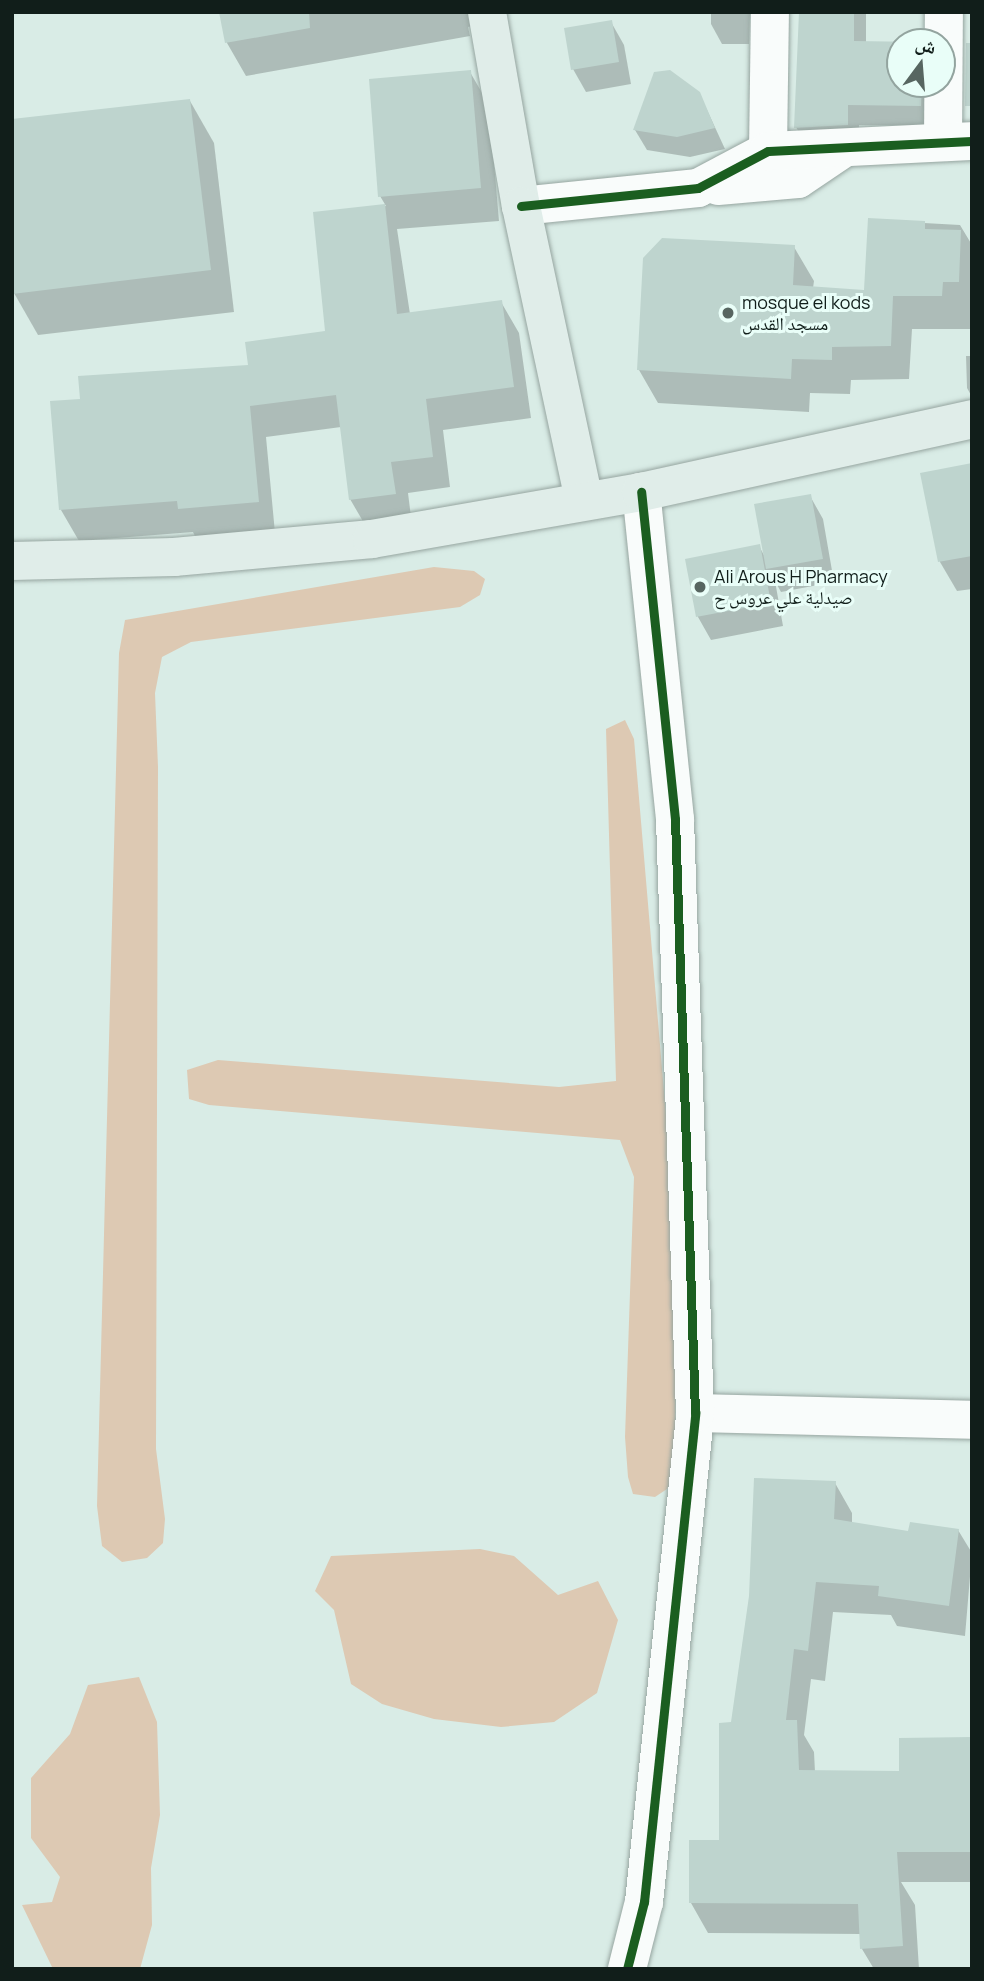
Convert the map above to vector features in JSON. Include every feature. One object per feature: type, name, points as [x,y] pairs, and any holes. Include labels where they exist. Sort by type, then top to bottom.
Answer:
[{"type":"main road","points":[[487,12],[522,206],[584,500]]},
{"type":"main road","points":[[12,561],[174,557],[372,539],[641,492],[972,419]]},
{"type":"street","points":[[768,151],[770,12]]},
{"type":"street","points":[[698,188],[768,151],[957,141],[944,12]]},
{"type":"street","points":[[522,206],[798,179],[844,148]]},
{"type":"street","points":[[627,1969],[643,1902],[695,1413],[675,819],[641,492]]},
{"type":"street","points":[[695,1413],[972,1420]]},
{"type":"shaded area","points":[[434,567],[474,571],[485,579],[480,595],[460,607],[191,642],[162,657],[155,693],[158,767],[156,1449],[165,1519],[163,1543],[147,1558],[122,1562],[102,1546],[97,1506],[119,653],[125,620]]},
{"type":"shaded area","points":[[625,720],[634,739],[668,1139],[677,1193],[675,1474],[667,1489],[655,1497],[633,1494],[628,1477],[625,1437],[634,1177],[620,1140],[209,1105],[189,1099],[187,1070],[218,1060],[559,1087],[616,1081],[606,729]]},
{"type":"shaded area","points":[[480,1549],[514,1556],[558,1595],[598,1581],[618,1620],[597,1693],[554,1722],[501,1727],[434,1719],[382,1704],[351,1684],[334,1610],[315,1591],[331,1556]]},
{"type":"shaded area","points":[[139,1677],[157,1722],[160,1815],[151,1868],[152,1925],[140,1969],[53,1969],[22,1905],[52,1902],[60,1877],[31,1838],[31,1778],[70,1734],[88,1685]]},
{"type":"building","points":[[219,12],[309,12],[310,28],[225,43]]},
{"type":"building","points":[[799,12],[854,12],[854,41],[886,41],[886,98],[921,98],[921,106],[848,105],[848,125],[794,128]]},
{"type":"building","points":[[612,20],[619,62],[571,70],[564,28]]},
{"type":"building","points":[[966,43],[972,43],[972,106],[965,106]]},
{"type":"building","points":[[471,70],[481,188],[378,197],[369,79]]},
{"type":"building","points":[[670,70],[700,92],[715,128],[677,137],[633,130],[654,72]]},
{"type":"building","points":[[190,99],[211,270],[12,294],[12,119]]},
{"type":"building","points":[[385,204],[397,314],[502,300],[514,387],[426,399],[433,457],[391,462],[396,494],[349,500],[336,395],[250,406],[259,502],[178,509],[177,501],[59,510],[50,401],[80,399],[78,376],[248,365],[245,342],[325,331],[313,212]]},
{"type":"building","points":[[868,218],[925,221],[925,229],[961,230],[959,282],[943,282],[942,296],[893,296],[891,346],[832,347],[832,360],[792,359],[791,379],[637,370],[643,258],[662,238],[795,245],[793,285],[864,290]]},
{"type":"building","points":[[972,463],[972,556],[938,562],[920,473]]},
{"type":"building","points":[[811,494],[823,559],[766,569],[754,504]]},
{"type":"building","points":[[760,544],[771,603],[696,617],[685,559]]},
{"type":"building","points":[[754,1478],[836,1481],[834,1519],[908,1531],[910,1522],[959,1529],[949,1606],[878,1596],[879,1586],[816,1582],[808,1651],[794,1649],[786,1720],[797,1720],[799,1770],[899,1771],[899,1738],[972,1737],[972,1852],[897,1852],[903,1946],[860,1949],[858,1904],[689,1903],[689,1840],[719,1840],[719,1723],[731,1722],[749,1596]]},
{"type":"cycle path","points":[[521,206],[698,188],[768,151],[972,141]]},
{"type":"cycle path","points":[[627,1969],[644,1902],[695,1413],[675,819],[641,492]]},
{"type":"place","name":"mosque el kods مسجد القدس","points":[[728,313]]},
{"type":"place","name":"Ali Arous H Pharmacy صيدلية علي عروس ح","points":[[700,587]]}]
